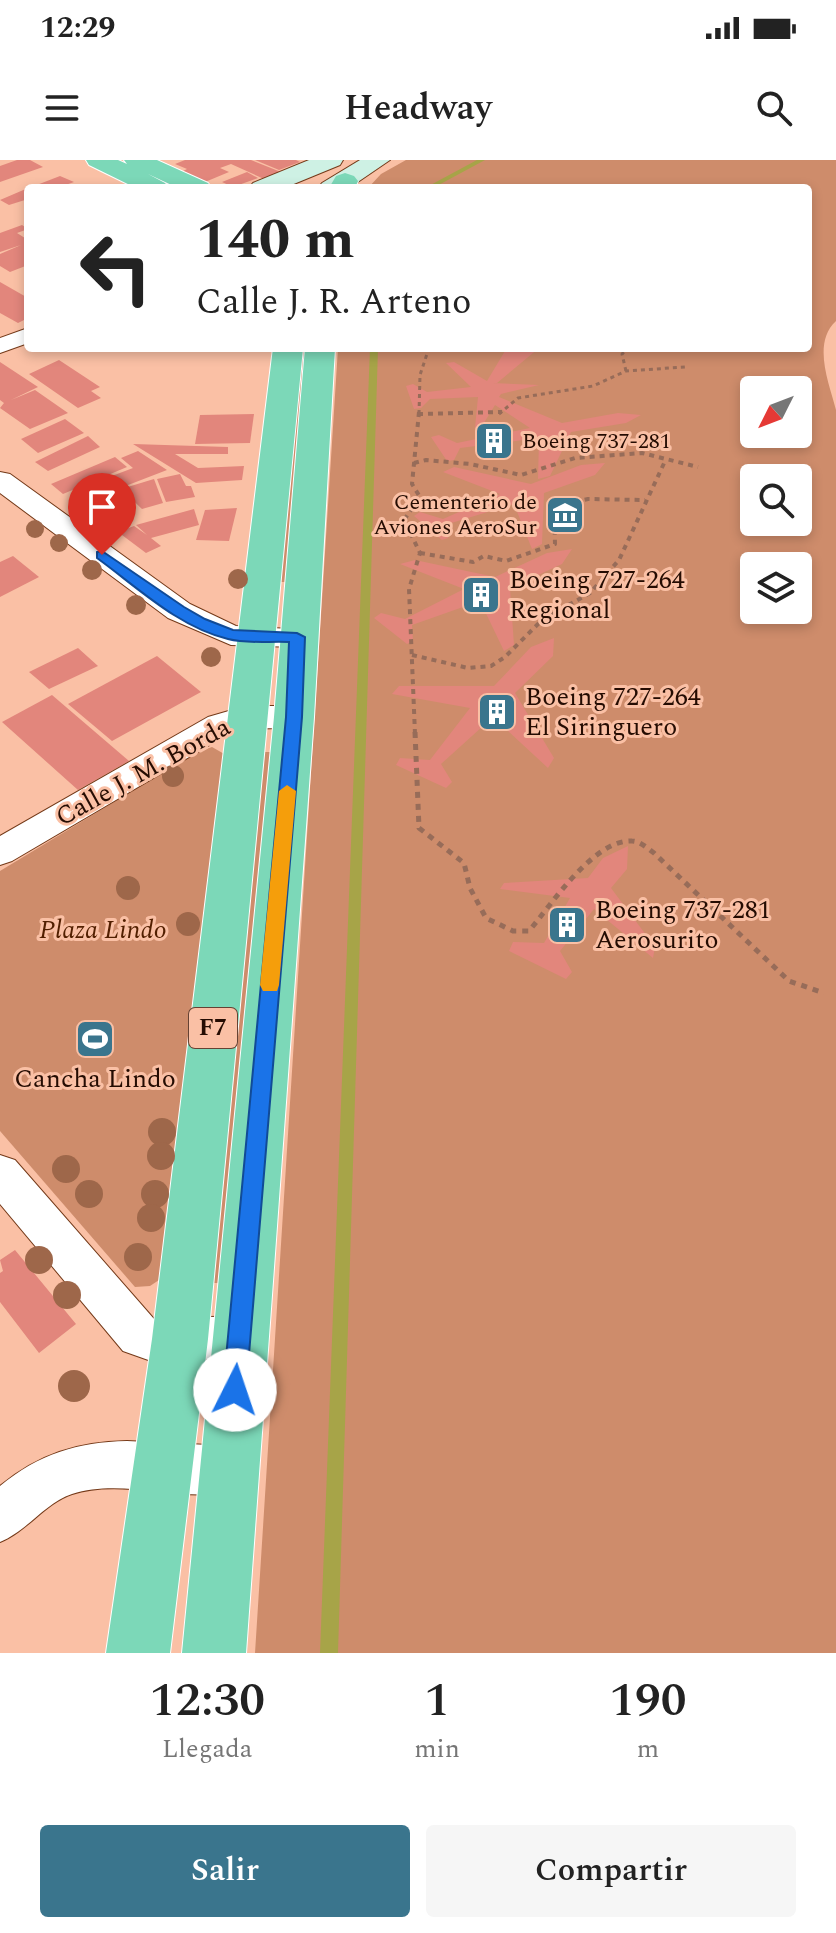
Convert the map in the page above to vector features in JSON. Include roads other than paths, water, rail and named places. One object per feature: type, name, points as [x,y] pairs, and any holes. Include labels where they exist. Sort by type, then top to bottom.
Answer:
[{"type":"highway","points":[[98,160],[148,184]]},
{"type":"highway","points":[[136,160],[190,184]]},
{"type":"highway","name":"F7","points":[[138,1653],[180,1339],[288,352]]},
{"type":"highway","name":"F7","points":[[214,1653],[294,717],[297,637],[320,352]]},
{"type":"main road","points":[[295,184],[337,179],[378,160]]},
{"type":"street","points":[[0,346],[24,337]]},
{"type":"street","points":[[0,480],[179,611],[231,635],[297,637]]},
{"type":"street","name":"Calle J. M. Borda","points":[[0,852],[219,725],[246,717],[294,717]]},
{"type":"street","points":[[0,1173],[139,1336],[154,1341],[239,1337]]},
{"type":"street","points":[[0,1518],[32,1492],[70,1470],[99,1466],[229,1470]]},
{"type":"waterway","points":[[436,184],[482,160]]},
{"type":"waterway","points":[[329,1653],[374,352]]},
{"type":"place","name":"Boeing 737-281","points":[[494,441]]},
{"type":"place","name":"Cementerio de Aviones AeroSur","points":[[565,515]]},
{"type":"place","name":"Boeing 727-264 Regional","points":[[481,595]]},
{"type":"place","name":"Boeing 727-264 El Siringuero","points":[[497,712]]},
{"type":"place","name":"Boeing 737-281 Aerosurito","points":[[567,925]]},
{"type":"place","name":"Cancha Lindo","points":[[95,1039]]},
{"type":"park label","name":"Plaza Lindo","points":[[103,930]]}]
